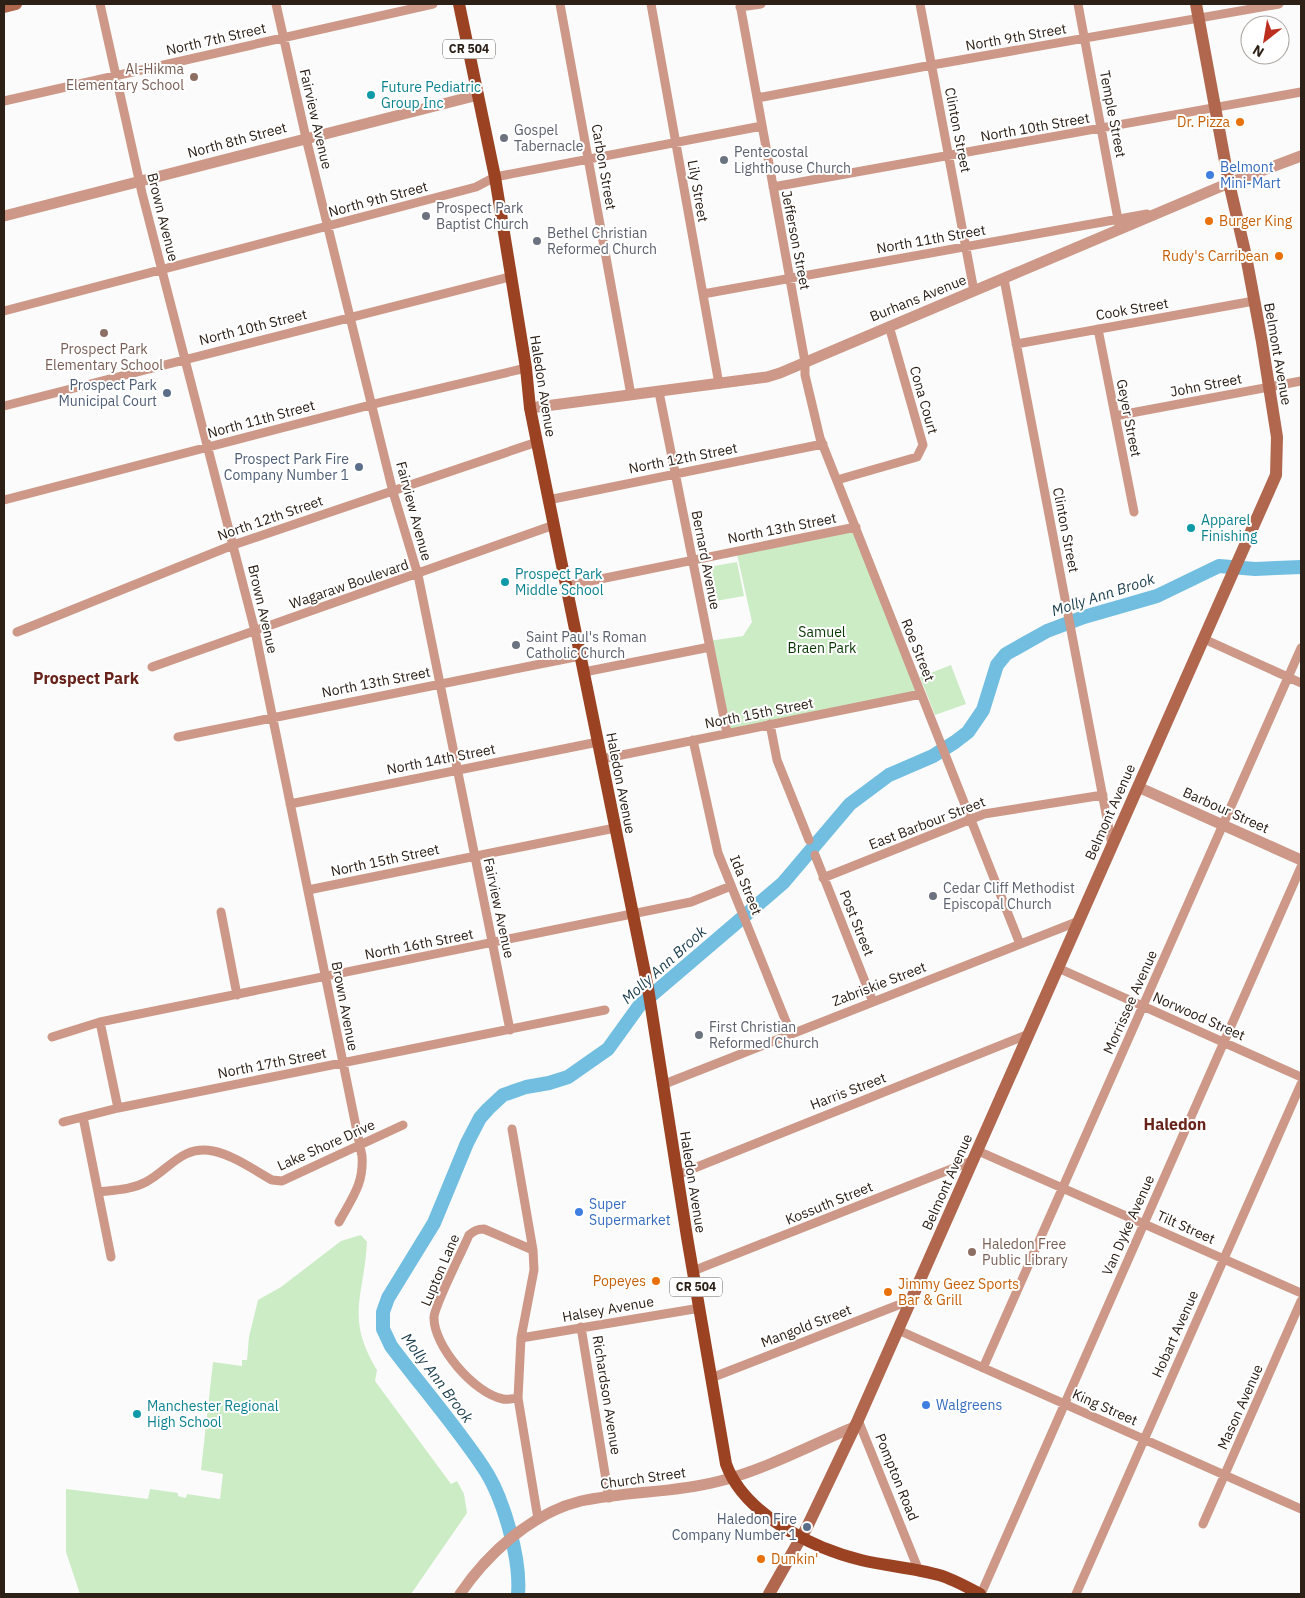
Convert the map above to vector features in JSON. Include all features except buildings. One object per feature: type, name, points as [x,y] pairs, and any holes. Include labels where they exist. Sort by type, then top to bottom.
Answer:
[{"type":"main road","points":[[4,7],[16,4]]},
{"type":"main road","name":"Haledon Avenue","points":[[459,4],[495,177],[509,277],[526,368],[530,408],[648,988],[662,1085],[726,1464],[732,1477],[750,1500],[764,1513],[802,1537]]},
{"type":"main road","name":"Belmont Avenue","points":[[769,1594],[802,1537],[856,1424],[1276,475],[1277,437],[1269,387],[1246,256],[1229,183],[1196,4]]},
{"type":"main road","name":"CR 504","points":[[802,1537],[849,1557],[948,1578],[981,1594]]},
{"type":"street","name":"Brown Avenue","points":[[100,4],[162,270],[255,631],[360,1145],[363,1174],[358,1189],[338,1222]]},
{"type":"street","name":"Fairview Avenue","points":[[276,4],[327,227],[373,404],[393,492],[418,575],[510,1030]]},
{"type":"street","name":"North 7th Street","points":[[4,101],[434,4]]},
{"type":"street","name":"Carbon Street","points":[[560,4],[632,395]]},
{"type":"street","name":"Lily Street","points":[[651,4],[719,384]]},
{"type":"street","points":[[740,6],[761,4]]},
{"type":"street","name":"Clinton Street","points":[[920,4],[974,291]]},
{"type":"street","name":"Temple Street","points":[[1078,4],[1119,225]]},
{"type":"street","name":"North 9th Street","points":[[757,98],[1279,4]]},
{"type":"street","name":"Jefferson Street","points":[[740,6],[805,362]]},
{"type":"street","name":"North 10th Street","points":[[773,187],[1301,92]]},
{"type":"street","name":"North 8th Street","points":[[4,216],[478,95]]},
{"type":"street","name":"North 9th Street","points":[[4,311],[476,187],[495,177],[762,126]]},
{"type":"street","name":"Burhans Avenue","points":[[530,408],[767,377],[1004,279],[1119,225],[1164,211],[1229,183],[1301,156]]},
{"type":"street","name":"North 11th Street","points":[[703,294],[966,247],[1119,225]]},
{"type":"street","name":"North 10th Street","points":[[4,406],[350,316],[509,277]]},
{"type":"street","name":"Clinton Street","points":[[1004,279],[1112,845]]},
{"type":"street","name":"Cook Street","points":[[1016,344],[1254,301]]},
{"type":"street","name":"Cona Court","points":[[837,480],[917,457],[922,450],[923,445],[889,326]]},
{"type":"street","name":"Geyer Street","points":[[1098,329],[1134,512]]},
{"type":"street","name":"Roe Street","points":[[805,362],[805,375],[823,444],[1020,944]]},
{"type":"street","name":"North 11th Street","points":[[4,500],[373,404],[526,368]]},
{"type":"street","name":"John Street","points":[[1115,416],[1301,381]]},
{"type":"street","name":"Bernard Avenue","points":[[658,392],[727,733]]},
{"type":"street","name":"North 12th Street","points":[[17,632],[233,544],[393,492],[537,442]]},
{"type":"street","name":"North 12th Street","points":[[548,500],[823,444]]},
{"type":"street","name":"Wagaraw Boulevard","points":[[152,667],[418,575],[554,525]]},
{"type":"street","name":"North 13th Street","points":[[566,586],[856,527]]},
{"type":"street","points":[[1204,640],[1301,683]]},
{"type":"street","points":[[584,672],[710,647]]},
{"type":"street","name":"Morrissee Avenue","points":[[983,1368],[1301,648]]},
{"type":"street","name":"North 13th Street","points":[[178,736],[580,656]]},
{"type":"street","name":"North 15th Street","points":[[602,759],[921,694]]},
{"type":"street","points":[[770,724],[777,760],[808,840]]},
{"type":"street","name":"Ida Street","points":[[693,740],[714,840],[791,1034]]},
{"type":"street","name":"North 14th Street","points":[[290,804],[598,742]]},
{"type":"street","name":"Barbour Street","points":[[1138,786],[1301,860]]},
{"type":"street","name":"East Barbour Street","points":[[824,878],[984,814],[1103,794]]},
{"type":"street","name":"North 15th Street","points":[[308,890],[615,828]]},
{"type":"street","name":"Post Street","points":[[814,855],[873,1002]]},
{"type":"street","name":"Van Dyke Avenue","points":[[981,1594],[1301,866]]},
{"type":"street","name":"North 16th Street","points":[[52,1037],[100,1022],[493,944],[691,902],[731,886]]},
{"type":"street","points":[[221,912],[237,995]]},
{"type":"street","name":"Zabriskie Street","points":[[662,1085],[1079,921]]},
{"type":"street","name":"Norwood Street","points":[[1058,968],[1301,1077]]},
{"type":"street","name":"North 17th Street","points":[[63,1122],[118,1108],[604,1010]]},
{"type":"street","points":[[100,1022],[118,1108]]},
{"type":"street","name":"Harris Street","points":[[677,1175],[1029,1034]]},
{"type":"street","name":"Hobart Avenue","points":[[1076,1594],[1301,1084]]},
{"type":"street","points":[[84,1117],[110,1257]]},
{"type":"street","name":"Lake Shore Drive","points":[[98,1192],[129,1188],[146,1182],[183,1154],[190,1152],[214,1151],[276,1181],[403,1125]]},
{"type":"street","points":[[512,1129],[533,1250],[534,1270],[521,1338],[518,1398],[538,1519]]},
{"type":"street","name":"Tilt Street","points":[[976,1155],[1062,1188],[1301,1293]]},
{"type":"street","name":"Kossuth Street","points":[[693,1271],[976,1155]]},
{"type":"street","name":"Lupton Lane","points":[[518,1398],[504,1399],[497,1397],[477,1385],[461,1370],[442,1347],[434,1315],[468,1235],[484,1229],[533,1250]]},
{"type":"street","name":"Mangold Street","points":[[711,1378],[911,1300]]},
{"type":"street","name":"Mason Avenue","points":[[1203,1524],[1301,1300]]},
{"type":"street","name":"Halsey Avenue","points":[[521,1338],[700,1308]]},
{"type":"street","name":"Richardson Avenue","points":[[582,1327],[609,1498]]},
{"type":"street","name":"King Street","points":[[898,1330],[1301,1509]]},
{"type":"street","name":"Church Street","points":[[460,1594],[499,1548],[538,1519],[580,1502],[704,1485],[732,1477],[856,1424]]},
{"type":"street","name":"Pompton Road","points":[[856,1424],[919,1571]]},
{"type":"green space","name":"Samuel Braen Park","points":[[855,525],[921,694],[726,733],[709,641],[743,636],[752,622],[736,550]]},
{"type":"green space","points":[[737,562],[744,596],[710,602],[703,568]]},
{"type":"green space","points":[[951,665],[966,704],[935,715],[920,677]]},
{"type":"green space","points":[[361,1235],[367,1242],[360,1293],[359,1321],[367,1352],[377,1370],[375,1381],[451,1484],[457,1481],[464,1494],[467,1513],[411,1594],[80,1594],[66,1552],[66,1489],[148,1499],[150,1489],[178,1493],[178,1496],[186,1498],[187,1494],[220,1499],[223,1474],[201,1470],[213,1362],[242,1366],[242,1360],[247,1360],[249,1337],[258,1300],[281,1287],[341,1241]]},
{"type":"waterway","name":"Molly Ann Brook","points":[[518,1594],[517,1563],[514,1546],[504,1511],[490,1479],[461,1436],[391,1346],[383,1329],[383,1312],[388,1298],[434,1223],[467,1143],[480,1118],[503,1095],[526,1087],[568,1077],[608,1049],[639,1006],[783,883],[850,804],[889,775],[933,756],[968,732],[983,710],[997,665],[1006,654],[1047,631],[1084,617],[1157,596],[1219,566],[1255,569],[1301,567]]},
{"type":"place","name":"Al-Hikma Elementary School","points":[[194,77]]},
{"type":"place","name":"Future Pediatric Group Inc","points":[[371,95]]},
{"type":"place","name":"Dr. Pizza","points":[[1240,122]]},
{"type":"place","name":"Gospel Tabernacle","points":[[504,138]]},
{"type":"place","name":"Pentecostal Lighthouse Church","points":[[724,160]]},
{"type":"place","name":"Belmont Mini-Mart","points":[[1210,175]]},
{"type":"place","name":"Prospect Park Baptist Church","points":[[426,216]]},
{"type":"place","name":"Burger King","points":[[1209,221]]},
{"type":"place","name":"Bethel Christian Reformed Church","points":[[537,241]]},
{"type":"place","name":"Rudy's Carribean","points":[[1279,256]]},
{"type":"place","name":"Prospect Park Elementary School","points":[[104,333]]},
{"type":"place","name":"Prospect Park Municipal Court","points":[[167,393]]},
{"type":"place","name":"Prospect Park Fire Company Number 1","points":[[359,467]]},
{"type":"place","name":"Apparel Finishing","points":[[1191,528]]},
{"type":"place","name":"Prospect Park Middle School","points":[[505,582]]},
{"type":"place","name":"Saint Paul's Roman Catholic Church","points":[[516,645]]},
{"type":"place","name":"Cedar Cliff Methodist Episcopal Church","points":[[933,896]]},
{"type":"place","name":"First Christian Reformed Church","points":[[699,1035]]},
{"type":"place","name":"Super Supermarket","points":[[579,1212]]},
{"type":"place","name":"Haledon Free Public Library","points":[[972,1252]]},
{"type":"place","name":"Popeyes","points":[[656,1281]]},
{"type":"place","name":"Jimmy Geez Sports Bar & Grill","points":[[888,1292]]},
{"type":"place","name":"Walgreens","points":[[926,1405]]},
{"type":"place","name":"Manchester Regional High School","points":[[137,1414]]},
{"type":"place","name":"Haledon Fire Company Number 1","points":[[807,1527]]},
{"type":"place","name":"Dunkin'","points":[[761,1559]]},
{"type":"district","name":"Prospect Park","points":[[86,678]]},
{"type":"district","name":"Haledon","points":[[1175,1124]]}]
